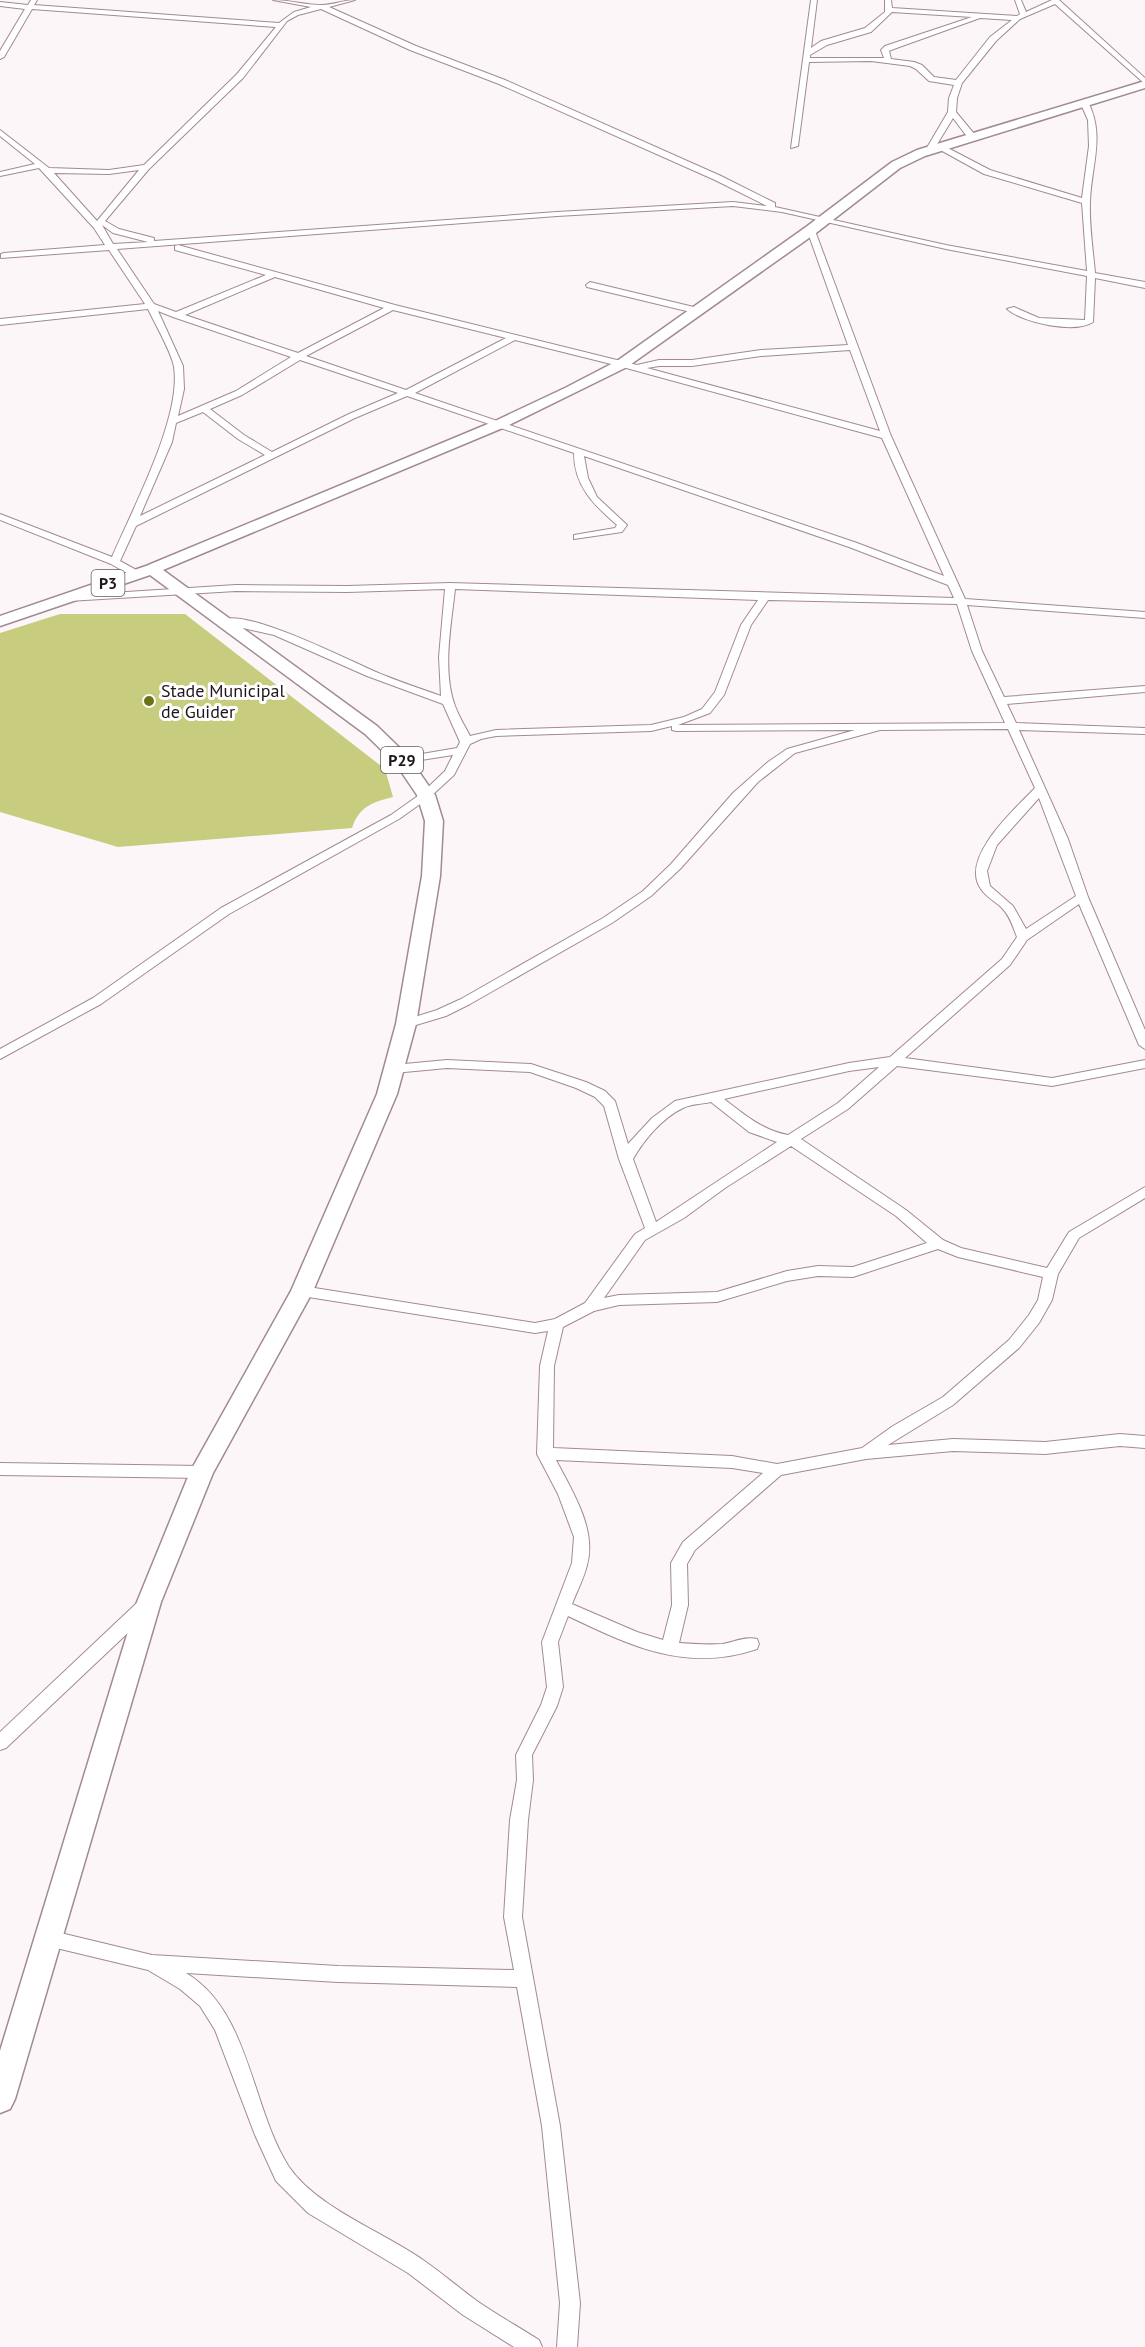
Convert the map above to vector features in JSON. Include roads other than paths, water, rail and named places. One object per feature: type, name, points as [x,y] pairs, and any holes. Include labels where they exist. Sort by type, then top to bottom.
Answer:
[{"type":"main road","points":[[144,571],[500,424],[630,366],[699,311],[896,165],[934,149],[1145,83]]},
{"type":"main road","name":"P29","points":[[0,2099],[150,1602],[202,1472],[302,1292],[387,1094],[406,1024],[431,876],[434,820],[426,795],[402,760],[370,730],[225,621],[186,593],[144,571]]},
{"type":"main road","name":"P3","points":[[1,620],[144,571]]},
{"type":"street","points":[[276,0],[322,7],[413,48],[502,82],[818,225],[1145,285]]},
{"type":"street","points":[[100,224],[119,197],[146,167],[240,76],[278,25],[296,13],[352,0]]},
{"type":"street","points":[[794,146],[814,0]]},
{"type":"street","points":[[888,0],[889,10]]},
{"type":"street","points":[[1018,0],[1021,16]]},
{"type":"street","points":[[1086,202],[987,172],[934,149],[952,112],[953,98],[958,83],[993,39],[1021,16],[1055,0],[1145,83]]},
{"type":"street","points":[[0,4],[32,3],[77,12],[278,25]]},
{"type":"street","points":[[0,57],[32,3]]},
{"type":"street","points":[[807,57],[824,43],[868,30],[889,10],[1021,16]]},
{"type":"street","points":[[888,61],[885,50],[888,48],[985,15]]},
{"type":"street","points":[[807,57],[888,61],[916,65],[930,78],[958,83]]},
{"type":"street","points":[[1011,309],[1037,321],[1085,323],[1089,321],[1091,274],[1086,202],[1093,147],[1092,120],[1084,102]]},
{"type":"street","points":[[952,112],[972,137]]},
{"type":"street","points":[[0,132],[44,168],[100,224],[111,247],[151,306],[179,366],[179,389],[167,442],[115,562]]},
{"type":"street","points":[[0,174],[44,168],[109,172],[146,167]]},
{"type":"street","points":[[4,256],[556,214],[705,205],[733,204],[782,210]]},
{"type":"street","points":[[100,224],[116,231],[392,307],[630,366],[886,436]]},
{"type":"street","points":[[818,225],[855,347],[886,436],[953,583],[977,651],[1041,789],[1062,839],[1082,897],[1145,1045]]},
{"type":"street","points":[[176,315],[276,274]]},
{"type":"street","points":[[590,285],[699,311]]},
{"type":"street","points":[[0,322],[151,306],[579,450],[853,545],[953,583]]},
{"type":"street","points":[[171,422],[239,393],[299,356],[392,307]]},
{"type":"street","points":[[132,524],[352,416],[409,392],[515,337]]},
{"type":"street","points":[[630,366],[692,363],[761,353],[855,347]]},
{"type":"street","points":[[205,409],[242,437],[273,456]]},
{"type":"street","points":[[578,537],[618,530],[622,525],[597,503],[590,492],[577,461],[579,450]]},
{"type":"street","points":[[0,517],[144,571]]},
{"type":"street","points":[[0,1054],[97,1001],[225,912],[309,863],[365,835],[426,795],[450,773],[463,747],[447,702],[444,642],[450,586]]},
{"type":"street","points":[[63,598],[186,593],[236,588],[347,589],[450,586],[961,602],[1145,615]]},
{"type":"street","points":[[651,728],[688,720],[706,711],[720,693],[746,626],[765,597]]},
{"type":"street","points":[[225,621],[252,623],[278,632],[363,670],[447,702]]},
{"type":"street","points":[[1000,700],[1145,688]]},
{"type":"street","points":[[402,760],[463,747],[478,736],[496,733],[651,728],[1012,726],[1145,731]]},
{"type":"street","points":[[406,1024],[452,1008],[617,915],[657,885],[691,853],[720,816],[752,782],[782,756],[879,727]]},
{"type":"street","points":[[1023,938],[1017,920],[1005,904],[983,883],[982,861],[990,844],[1041,789]]},
{"type":"street","points":[[590,1307],[640,1237],[652,1228],[679,1215],[720,1185],[843,1106],[1006,962],[1023,938],[1082,897]]},
{"type":"street","points":[[626,1159],[640,1138],[668,1111],[680,1104],[849,1067],[893,1061],[1052,1082],[1145,1064]]},
{"type":"street","points":[[394,1069],[447,1064],[531,1068],[600,1094],[610,1104],[626,1159],[652,1228]]},
{"type":"street","points":[[715,1098],[754,1129],[769,1136],[792,1140],[901,1213],[938,1244],[992,1261],[1052,1274]]},
{"type":"street","points":[[866,1453],[898,1430],[948,1401],[1014,1344],[1034,1319],[1045,1300],[1052,1274],[1065,1246],[1074,1235],[1145,1191]]},
{"type":"street","points":[[302,1292],[536,1328],[576,1316],[590,1307],[619,1300],[717,1297],[787,1276],[818,1271],[853,1272],[938,1244]]},
{"type":"street","points":[[557,1323],[547,1366],[545,1454],[566,1494],[582,1537],[580,1563],[550,1642],[555,1687],[549,1706],[524,1755],[525,1780],[519,1820],[513,1917],[551,2126],[570,2303],[567,2347]]},
{"type":"street","points":[[545,1454],[732,1462],[777,1470],[866,1453],[953,1445],[1045,1448],[1120,1440],[1145,1442]]},
{"type":"street","points":[[0,1469],[202,1472]]},
{"type":"street","points":[[669,1650],[680,1605],[679,1563],[689,1546],[777,1470]]},
{"type":"street","points":[[0,1743],[150,1602]]},
{"type":"street","points":[[564,1607],[616,1631],[669,1650],[699,1653],[733,1650],[751,1644]]},
{"type":"street","points":[[48,1938],[152,1963],[338,1974],[524,1979]]},
{"type":"street","points":[[152,1963],[186,1983],[206,2000],[222,2025],[264,2135],[283,2174],[315,2206],[415,2266],[470,2308],[532,2347]]},
{"type":"place","name":"Stade Municipal de Guider","points":[[149,701]]}]
